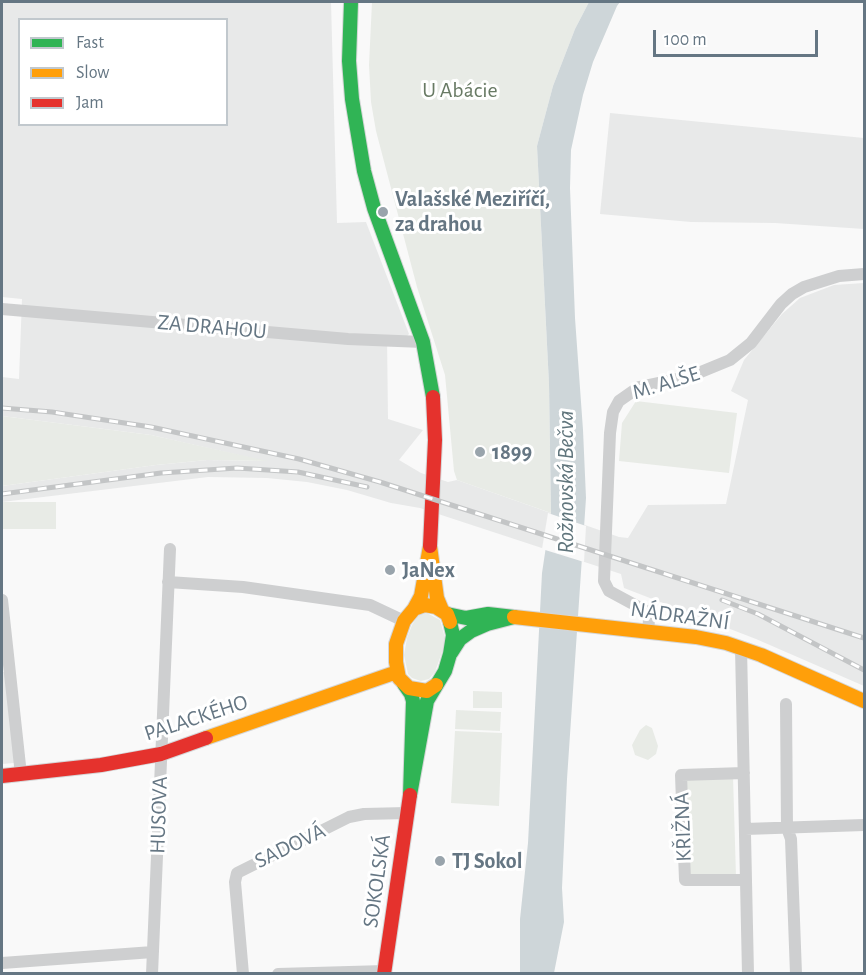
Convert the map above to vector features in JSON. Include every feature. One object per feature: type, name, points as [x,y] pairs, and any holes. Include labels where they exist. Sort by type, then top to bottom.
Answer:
[{"type":"main road","points":[[351,2],[349,61],[351,99],[363,171],[374,208],[423,342]]},
{"type":"main road","name":"SOKOLSKÁ","points":[[410,795],[413,701],[401,678],[396,644],[404,621],[421,596],[430,546],[435,456],[433,394],[423,342]]},
{"type":"main road","name":"SOKOLSKÁ","points":[[384,972],[424,713],[429,694],[445,671],[450,654],[452,628],[437,598],[430,546]]},
{"type":"main road","points":[[414,609],[431,605],[445,612]]},
{"type":"main road","name":"NÁDRAŽNÍ","points":[[445,612],[466,618],[488,614],[696,637],[741,648],[864,701]]},
{"type":"main road","name":"NÁDRAŽNÍ","points":[[450,654],[456,644],[471,631],[487,624],[519,618]]},
{"type":"main road","points":[[401,678],[421,691],[430,689],[436,684]]},
{"type":"main road","name":"PALACKÉHO","points":[[2,776],[101,765],[161,754],[401,678]]},
{"type":"street","name":"M. ALŠE","points":[[648,632],[649,620],[646,610],[609,591],[604,581],[611,420],[619,400],[639,387],[698,374],[730,360],[751,343],[781,304],[804,287],[838,276],[864,274]]},
{"type":"street","name":"ZA DRAHOU","points":[[2,309],[348,339],[423,342]]},
{"type":"street","name":"HUSOVA","points":[[152,974],[170,549]]},
{"type":"street","points":[[168,582],[243,587],[370,605],[404,621]]},
{"type":"street","points":[[2,600],[21,775]]},
{"type":"street","points":[[741,648],[748,974]]},
{"type":"street","points":[[786,705],[788,828],[791,839],[796,974]]},
{"type":"street","name":"KŘIŽNÁ","points":[[744,773],[681,775],[685,880],[746,880]]},
{"type":"street","name":"SADOVÁ","points":[[243,974],[235,882],[237,873],[349,817],[364,814],[407,813]]},
{"type":"street","points":[[745,829],[864,825]]},
{"type":"street","points":[[2,963],[153,952]]},
{"type":"street","points":[[278,974],[384,972]]},
{"type":"shaded area","points":[[2,2],[331,2],[337,223],[366,222],[409,334],[406,337],[387,336],[388,419],[423,430],[399,460],[421,473],[448,482],[457,480],[619,537],[628,538],[648,505],[726,504],[748,400],[731,391],[744,360],[782,314],[800,298],[834,285],[864,283],[864,686],[756,639],[624,588],[621,574],[420,508],[391,503],[347,490],[307,482],[267,478],[208,477],[2,502],[2,486],[207,460],[265,461],[151,435],[2,416],[2,377],[19,379],[22,299],[2,297]]},
{"type":"shaded area","points":[[610,113],[864,138],[864,229],[775,223],[691,222],[600,214]]},
{"type":"shaded area","points":[[15,671],[25,762],[2,764],[2,672]]},
{"type":"green space","name":"U Abácie","points":[[372,2],[589,2],[575,29],[553,86],[537,146],[549,384],[551,513],[457,480],[454,471],[445,375],[417,287],[376,131],[371,102],[369,65]]},
{"type":"green space","points":[[636,401],[737,413],[729,473],[619,461],[622,423]]},
{"type":"green space","points":[[2,416],[151,435],[268,461],[207,460],[2,486]]},
{"type":"green space","points":[[2,502],[56,502],[56,529],[2,529]]},
{"type":"green space","points":[[427,613],[440,620],[445,638],[435,672],[429,679],[421,681],[408,674],[404,655],[412,625],[418,616]]},
{"type":"green space","points":[[473,691],[502,692],[502,708],[473,708]]},
{"type":"green space","points":[[456,710],[501,712],[500,731],[455,729]]},
{"type":"green space","points":[[646,725],[652,728],[658,746],[656,754],[648,760],[635,755],[632,745],[640,730]]},
{"type":"green space","points":[[455,731],[502,733],[499,806],[451,803]]},
{"type":"green space","points":[[733,776],[736,877],[687,878],[684,778]]},
{"type":"water","name":"Rožnovská Bečva","points":[[589,2],[620,2],[593,62],[571,150],[570,188],[575,318],[586,498],[567,779],[562,888],[564,922],[554,973],[520,974],[520,919],[528,843],[542,573],[551,513],[549,384],[537,146],[553,86],[575,29]]},
{"type":"pier","points":[[548,513],[586,526],[584,562],[542,549]]},
{"type":"railway","points":[[2,408],[52,412],[151,427],[299,459],[380,482],[864,638]]},
{"type":"railway","points":[[2,494],[161,473],[237,468],[298,472],[367,487]]},
{"type":"railway","points":[[722,600],[758,614],[864,670]]},
{"type":"traffic: fast","points":[[351,2],[349,61],[352,99],[364,171],[374,208],[423,342],[433,397]]},
{"type":"traffic: fast","points":[[447,614],[466,618],[488,614],[514,617],[471,631],[460,639],[451,653]]},
{"type":"traffic: fast","points":[[404,684],[413,701],[410,795],[427,701],[445,671],[450,654],[453,635],[450,622]]},
{"type":"traffic: slow","points":[[414,609],[421,596],[430,546],[437,598],[442,610]]},
{"type":"traffic: slow","points":[[436,685],[427,691],[409,688],[399,678],[396,644],[404,621],[414,609],[425,605],[436,607],[447,614],[450,622]]},
{"type":"traffic: slow","points":[[514,617],[696,637],[726,643],[761,655],[864,701]]},
{"type":"traffic: slow","points":[[206,738],[397,672]]},
{"type":"traffic: jam","points":[[430,546],[435,440],[433,397]]},
{"type":"traffic: jam","points":[[2,776],[101,765],[161,754],[206,738]]},
{"type":"traffic: jam","points":[[384,974],[410,795]]},
{"type":"place","name":"Valašské Meziříčí, za drahou","points":[[383,212]]},
{"type":"place","name":"1899","points":[[480,452]]},
{"type":"place","name":"JaNex","points":[[390,570]]},
{"type":"place","name":"TJ Sokol","points":[[440,861]]}]
